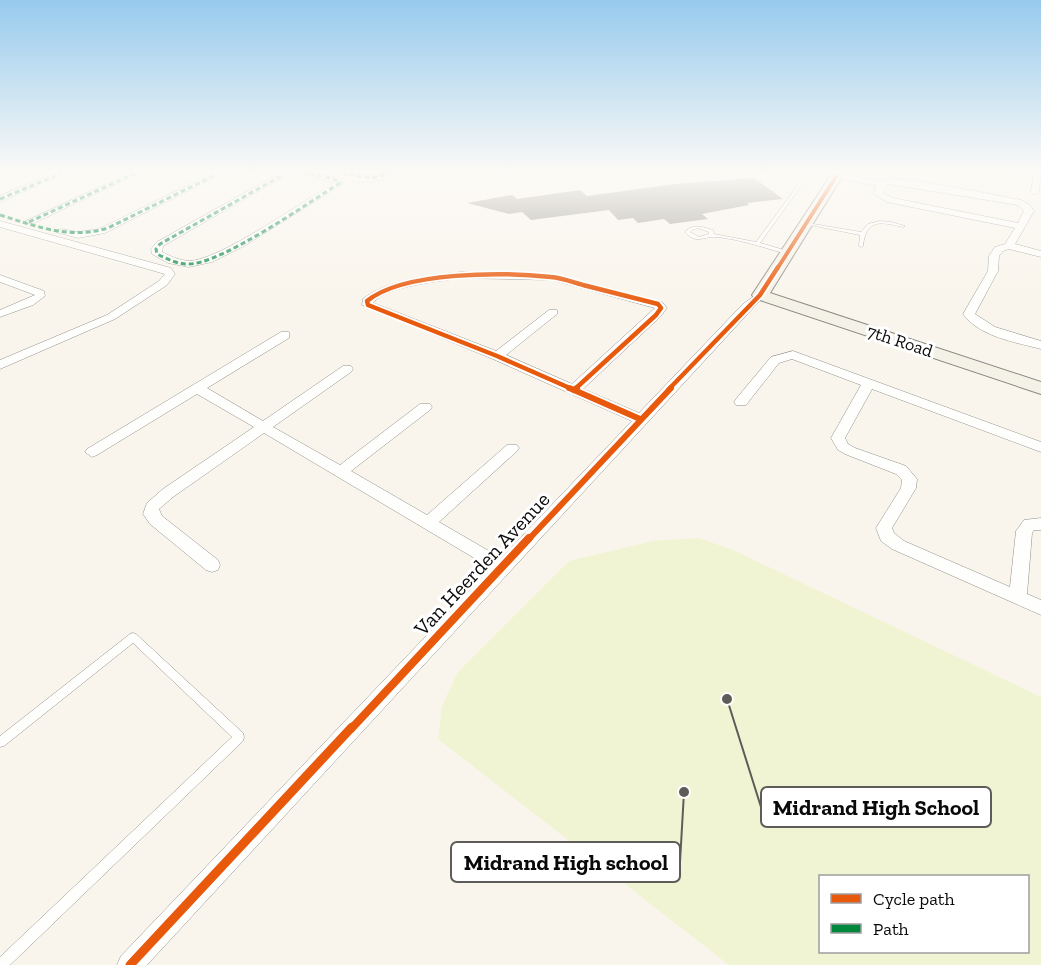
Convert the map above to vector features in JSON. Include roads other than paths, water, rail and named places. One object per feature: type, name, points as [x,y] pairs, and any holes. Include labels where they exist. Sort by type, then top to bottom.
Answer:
[{"type":"street","points":[[8,217],[69,234],[92,233],[130,217]]},
{"type":"street","points":[[29,222],[40,217]]},
{"type":"street","points":[[208,217],[160,244],[156,249],[157,254],[172,261],[189,264],[217,257],[283,217]]},
{"type":"street","name":"Van Heerden Avenue","points":[[130,965],[640,419],[760,295],[811,217]]},
{"type":"street","points":[[975,217],[1020,226]]},
{"type":"street","points":[[1009,246],[1025,217]]},
{"type":"street","points":[[0,224],[167,270],[170,274],[163,282],[111,317],[0,365]]},
{"type":"street","points":[[1041,254],[1009,246],[1001,247],[994,253],[993,271],[969,314],[972,320],[982,327],[1041,345]]},
{"type":"street","points":[[574,390],[656,315],[661,308],[658,304],[552,277],[474,276],[442,277],[417,282],[377,293],[367,301],[368,305],[497,356],[574,390],[640,419]]},
{"type":"street","points":[[0,278],[40,293],[40,296],[28,303],[0,314]]},
{"type":"street","name":"7th Road","points":[[760,295],[1041,388]]},
{"type":"street","points":[[497,356],[553,312]]},
{"type":"street","points":[[92,452],[285,335]]},
{"type":"street","points":[[741,402],[775,360],[786,355],[800,356],[1041,447]]},
{"type":"street","points":[[212,565],[156,520],[151,514],[152,507],[264,425],[347,369]]},
{"type":"street","points":[[868,383],[838,438],[843,447],[850,451],[901,470],[910,479],[908,488],[884,528],[887,537],[912,552],[1041,608]]},
{"type":"street","points":[[197,388],[264,425],[503,567]]},
{"type":"street","points":[[342,471],[425,407]]},
{"type":"street","points":[[429,522],[512,448]]},
{"type":"street","points":[[1018,598],[1024,531],[1030,524],[1041,524]]},
{"type":"lane","points":[[757,244],[777,217]]},
{"type":"lane","points":[[861,246],[862,234],[868,225],[877,222],[903,226]]},
{"type":"lane","points":[[807,224],[862,234]]},
{"type":"lane","points":[[711,236],[757,244],[789,253]]},
{"type":"lane","points":[[0,742],[133,637],[239,737],[1,965]]},
{"type":"place","name":"Midrand High School","points":[[727,699]]},
{"type":"place","name":"Midrand High school","points":[[684,792]]}]
